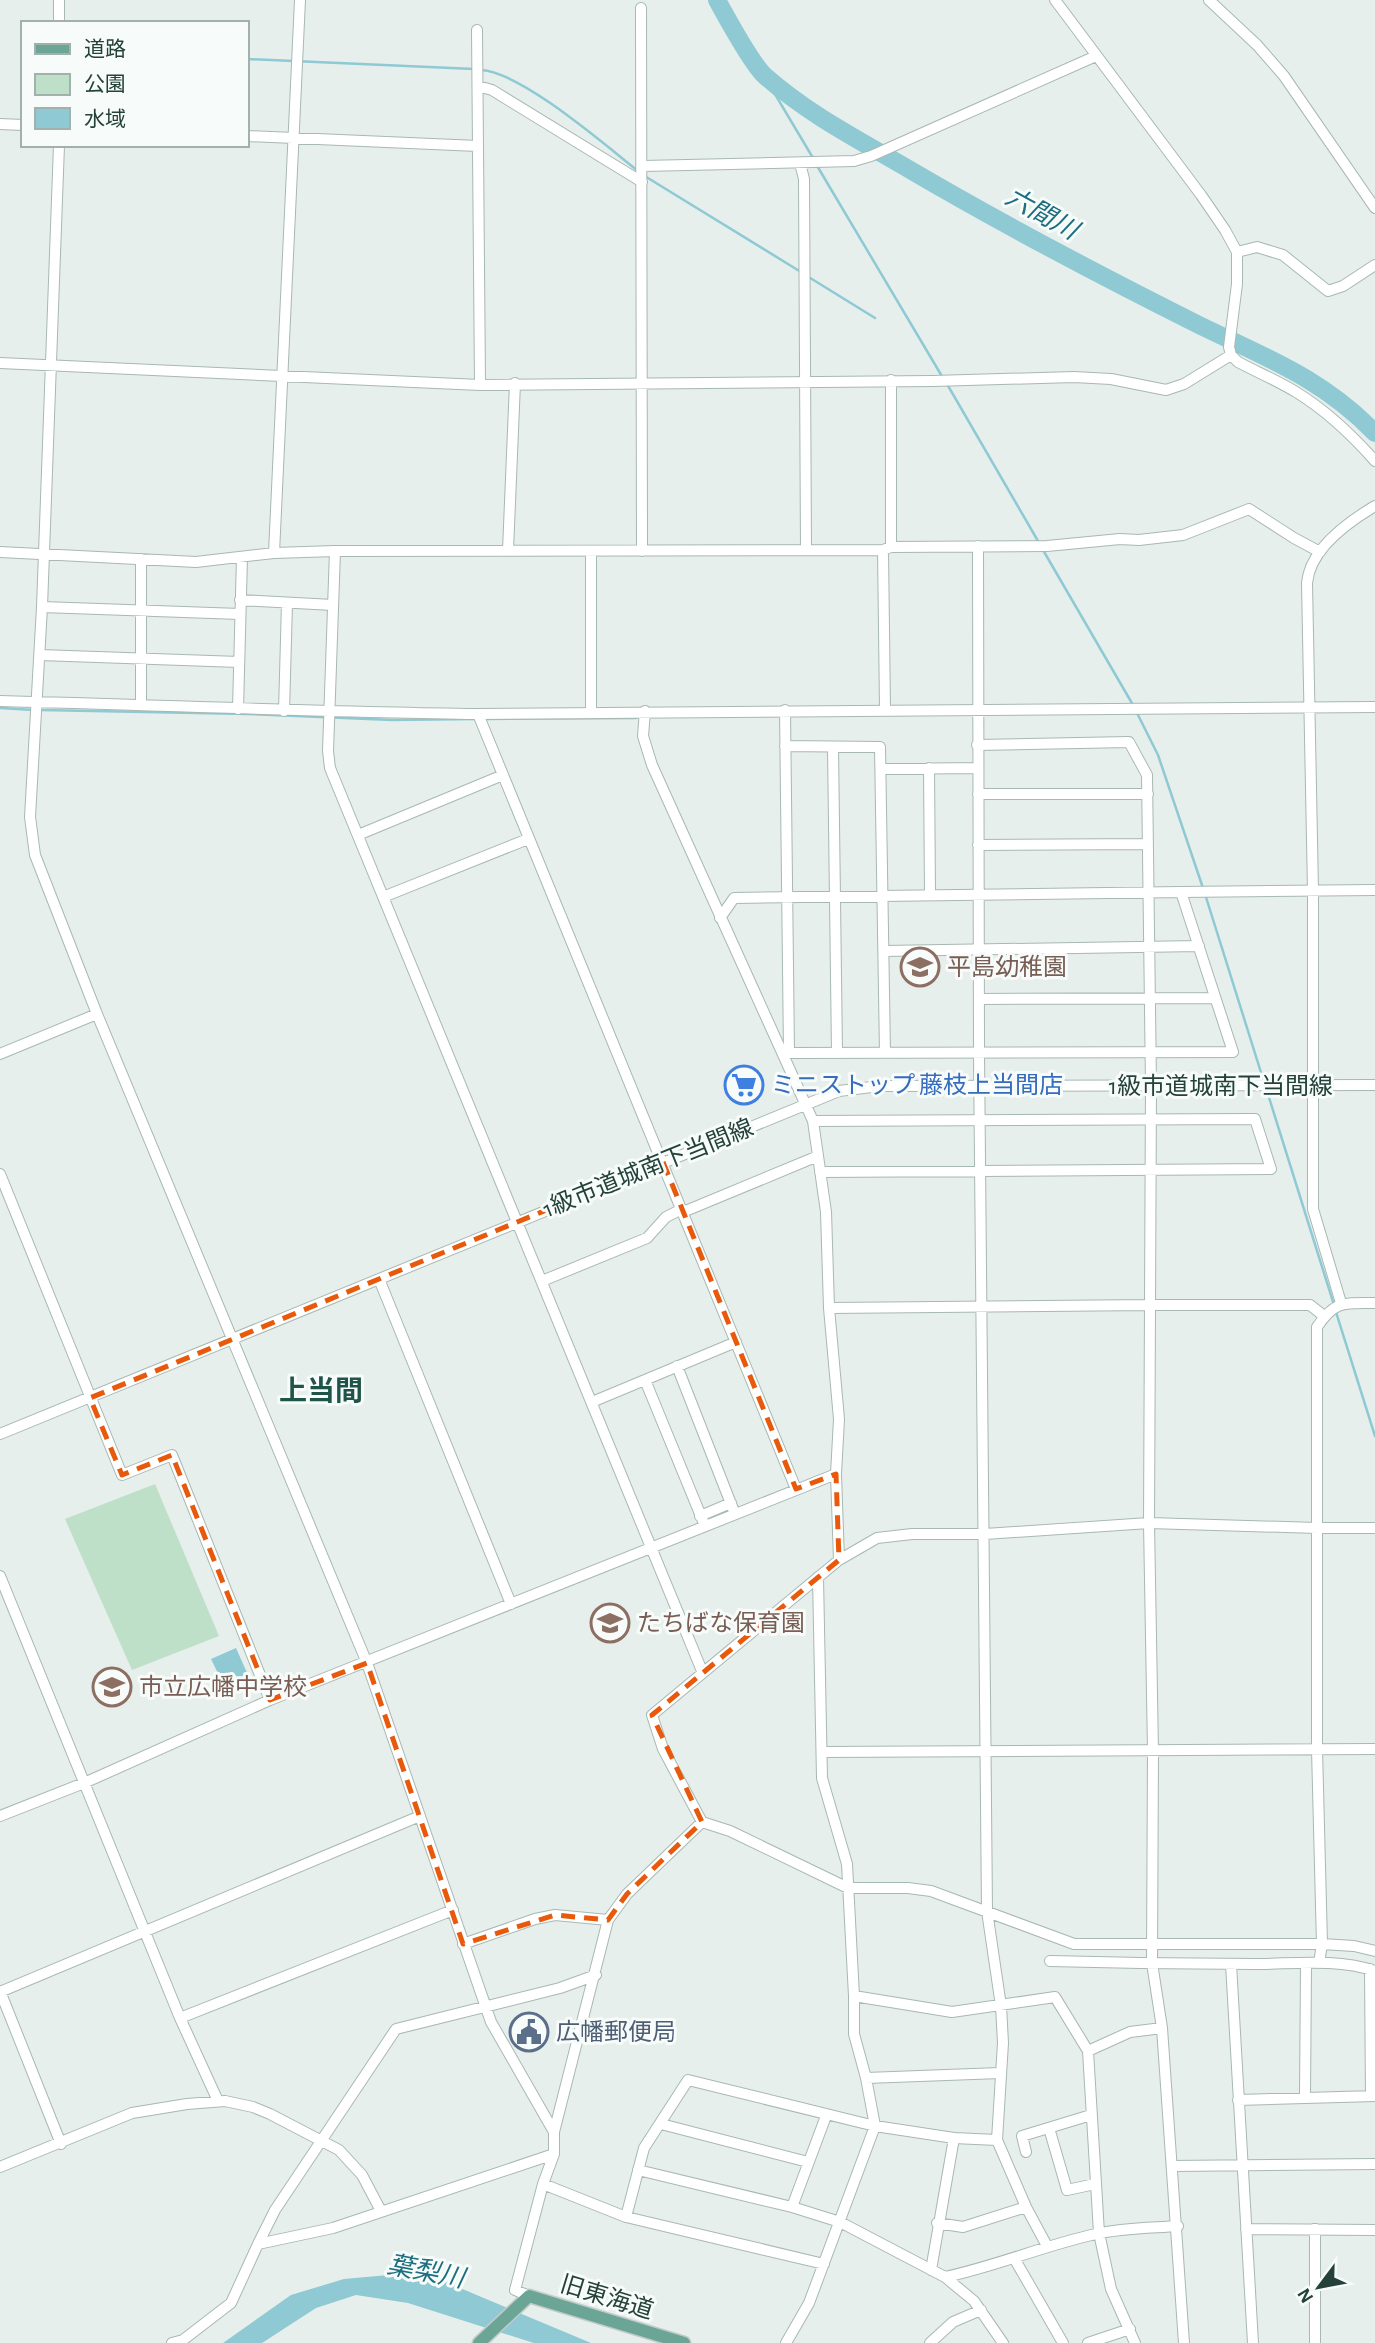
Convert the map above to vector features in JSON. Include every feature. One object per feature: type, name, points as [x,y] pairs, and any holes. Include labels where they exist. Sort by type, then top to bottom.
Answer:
[{"type":"main road","points":[[482,2341],[525,2300]]},
{"type":"main road","name":"旧東海道","points":[[525,2300],[684,2343]]},
{"type":"street","points":[[59,0],[59,21]]},
{"type":"street","points":[[274,553],[300,0]]},
{"type":"street","points":[[1055,0],[1201,195],[1237,252],[1237,284],[1230,351],[1238,362],[1297,392],[1327,414],[1375,461]]},
{"type":"street","points":[[1209,0],[1257,45],[1284,76],[1375,208]]},
{"type":"street","points":[[641,8],[642,551]]},
{"type":"street","points":[[477,30],[480,384]]},
{"type":"street","points":[[643,166],[854,161],[871,156],[1096,56]]},
{"type":"street","points":[[478,86],[492,90],[642,182]]},
{"type":"street","points":[[0,124],[21,125]]},
{"type":"street","points":[[248,136],[478,146]]},
{"type":"street","points":[[59,147],[31,837],[41,873],[97,1014],[367,1663],[491,2022],[554,2132]]},
{"type":"street","points":[[803,164],[806,550]]},
{"type":"street","points":[[1237,252],[1257,247],[1283,255],[1328,291],[1343,286],[1375,265]]},
{"type":"street","points":[[0,363],[480,384],[933,381],[1074,377],[1111,379],[1166,390],[1184,384],[1230,351]]},
{"type":"street","points":[[885,710],[891,380]]},
{"type":"street","points":[[508,550],[515,383]]},
{"type":"street","points":[[1341,1303],[1313,1209],[1313,891],[1307,583],[1308,570],[1320,552],[1354,518],[1375,506]]},
{"type":"street","points":[[0,552],[196,562],[274,553],[335,551],[806,550],[1047,546],[1183,535],[1249,509],[1320,552]]},
{"type":"street","points":[[978,546],[978,950],[985,1534],[986,1911],[1001,2006],[1003,2043],[997,2140],[1026,2207],[1047,2246]]},
{"type":"street","points":[[335,551],[328,751],[330,768],[702,1671]]},
{"type":"street","points":[[591,551],[591,711]]},
{"type":"street","points":[[237,709],[242,557]]},
{"type":"street","points":[[141,559],[141,704]]},
{"type":"street","points":[[240,600],[333,605]]},
{"type":"street","points":[[284,711],[287,603]]},
{"type":"street","points":[[42,607],[240,614]]},
{"type":"street","points":[[40,655],[239,662]]},
{"type":"street","points":[[0,701],[141,704],[284,711],[330,717],[591,711],[1375,707]]},
{"type":"street","points":[[785,710],[786,1054]]},
{"type":"street","points":[[645,711],[643,736],[652,765],[720,918],[786,1054],[813,1121],[826,1212],[829,1308],[839,1419],[836,1474],[839,1560]]},
{"type":"street","points":[[478,714],[796,1489]]},
{"type":"street","points":[[977,744],[1129,742],[1147,775],[1151,1052],[1151,1944],[1163,2028],[1184,2343]]},
{"type":"street","points":[[785,746],[880,747],[884,1054]]},
{"type":"street","points":[[834,747],[836,1053]]},
{"type":"street","points":[[929,768],[930,894]]},
{"type":"street","points":[[881,769],[977,768]]},
{"type":"street","points":[[358,835],[503,775]]},
{"type":"street","points":[[978,794],[1148,794]]},
{"type":"street","points":[[383,897],[528,839]]},
{"type":"street","points":[[978,845],[1147,844]]},
{"type":"street","points":[[720,918],[734,898],[1375,890]]},
{"type":"street","points":[[786,1054],[1233,1052],[1181,892]]},
{"type":"street","points":[[884,951],[1199,947]]},
{"type":"street","points":[[979,999],[1215,998]]},
{"type":"street","points":[[0,1054],[97,1014]]},
{"type":"street","name":"1級市道城南下当間線","points":[[0,1434],[839,1091],[857,1088],[1375,1085]]},
{"type":"street","points":[[813,1121],[1255,1119],[1271,1168],[821,1172]]},
{"type":"street","points":[[542,1281],[647,1238],[666,1217],[818,1156]]},
{"type":"street","points":[[0,1174],[122,1475],[172,1455],[270,1700]]},
{"type":"street","points":[[379,1279],[511,1604]]},
{"type":"street","points":[[1319,1963],[1322,1944],[1317,1749],[1317,1328],[1324,1317],[1341,1303],[1375,1303]]},
{"type":"street","points":[[829,1308],[1310,1305],[1324,1317]]},
{"type":"street","points":[[592,1402],[736,1342]]},
{"type":"street","points":[[677,1366],[735,1514]]},
{"type":"street","points":[[645,1380],[705,1526]]},
{"type":"street","points":[[0,1816],[83,1783],[270,1700],[836,1474]]},
{"type":"street","points":[[700,1516],[731,1503]]},
{"type":"street","points":[[1375,1528],[1149,1523],[985,1534],[891,1535],[863,1544],[839,1560],[652,1715],[663,1748],[702,1822],[730,1831],[848,1888],[908,1888],[931,1891],[1074,1944],[1322,1944],[1354,1946],[1375,1951]]},
{"type":"street","points":[[0,1576],[180,2018],[218,2101]]},
{"type":"street","points":[[786,2343],[809,2303],[876,2126],[854,2034],[846,1864],[822,1778],[818,1577]]},
{"type":"street","points":[[822,1752],[1375,1749]]},
{"type":"street","points":[[61,2144],[0,1991],[420,1816]]},
{"type":"street","points":[[525,2300],[515,2290],[543,2184],[554,2154],[554,2132],[608,1920],[627,1894],[702,1822]]},
{"type":"street","points":[[180,2018],[453,1910]]},
{"type":"street","points":[[463,1944],[535,1919],[555,1915],[608,1920]]},
{"type":"street","points":[[1050,1961],[1152,1964],[1319,1963],[1348,1964],[1373,1970],[1373,2096],[1238,2100]]},
{"type":"street","points":[[1231,1964],[1253,2343]]},
{"type":"street","points":[[1305,2097],[1307,1964]]},
{"type":"street","points":[[172,2343],[183,2340],[231,2303],[275,2210],[396,2029],[561,1988],[596,1975]]},
{"type":"street","points":[[854,1996],[952,2012],[1055,1997],[1088,2051],[1099,2233],[1111,2289],[1135,2343]]},
{"type":"street","points":[[1088,2051],[1130,2032],[1163,2028]]},
{"type":"street","points":[[866,2078],[1000,2073]]},
{"type":"street","points":[[626,2217],[644,2148],[688,2080],[826,2116],[876,2126],[954,2138],[997,2140]]},
{"type":"street","points":[[0,2167],[132,2113],[166,2106],[218,2101],[253,2107],[340,2150],[351,2161],[381,2211]]},
{"type":"street","points":[[1026,2152],[1022,2136],[1091,2115]]},
{"type":"street","points":[[792,2207],[826,2116]]},
{"type":"street","points":[[661,2124],[808,2162]]},
{"type":"street","points":[[1049,2128],[1067,2190],[1095,2184]]},
{"type":"street","points":[[931,2270],[937,2222],[954,2138]]},
{"type":"street","points":[[258,2244],[312,2234],[554,2154]]},
{"type":"street","points":[[1172,2166],[1375,2164]]},
{"type":"street","points":[[638,2170],[792,2207],[840,2222],[945,2277],[974,2301],[1003,2343]]},
{"type":"street","points":[[543,2184],[626,2217],[824,2264]]},
{"type":"street","points":[[937,2222],[963,2227],[1026,2207]]},
{"type":"street","points":[[945,2277],[1099,2233],[1178,2225]]},
{"type":"street","points":[[1246,2229],[1375,2230]]},
{"type":"street","points":[[1315,2229],[1315,2343]]},
{"type":"street","points":[[1014,2258],[1063,2343]]},
{"type":"street","points":[[930,2343],[953,2322],[981,2310]]},
{"type":"street","points":[[1088,2343],[1130,2329]]},
{"type":"highlighted area","points":[[663,1162],[796,1489],[836,1474],[839,1560],[652,1715],[702,1822],[627,1894],[608,1920],[555,1915],[463,1944],[367,1663],[270,1700],[172,1455],[122,1475],[90,1398]]},
{"type":"green space","points":[[155,1484],[219,1636],[132,1670],[65,1519]]},
{"type":"water","points":[[236,1648],[252,1684],[228,1694],[211,1659]]},
{"type":"water","points":[[400,2274],[441,2280],[591,2343],[534,2343],[408,2303],[356,2295],[316,2308],[262,2343],[223,2343],[291,2295],[344,2279]]},
{"type":"waterway","name":"六間川","points":[[717,0],[759,70],[817,115],[1055,251],[1293,371],[1335,398],[1375,433]]},
{"type":"waterway","points":[[248,59],[474,69]]},
{"type":"waterway","points":[[481,70],[498,74],[539,96],[638,171]]},
{"type":"waterway","points":[[763,74],[813,158]]},
{"type":"waterway","points":[[816,164],[943,378]]},
{"type":"waterway","points":[[643,175],[801,272]]},
{"type":"waterway","points":[[807,276],[875,318]]},
{"type":"waterway","points":[[947,384],[1038,541]]},
{"type":"waterway","points":[[1043,550],[1133,705]]},
{"type":"waterway","points":[[0,708],[34,710]]},
{"type":"waterway","points":[[41,710],[392,720],[475,719]]},
{"type":"waterway","points":[[1136,711],[1158,755],[1203,888]]},
{"type":"waterway","points":[[486,719],[636,718]]},
{"type":"waterway","points":[[1205,894],[1264,1082]]},
{"type":"waterway","points":[[1266,1088],[1334,1305]]},
{"type":"waterway","points":[[1336,1312],[1375,1436]]},
{"type":"place","name":"平島幼稚園","points":[[920,967]]},
{"type":"place","name":"ミニストップ 藤枝上当間店","points":[[744,1085]]},
{"type":"place","name":"たちばな保育園","points":[[610,1623]]},
{"type":"place","name":"市立広幡中学校","points":[[112,1687]]},
{"type":"place","name":"広幡郵便局","points":[[529,2032]]},
{"type":"district","name":"上当間","points":[[321,1390]]},
{"type":"water label","name":"葉梨川","points":[[426,2271]]}]
